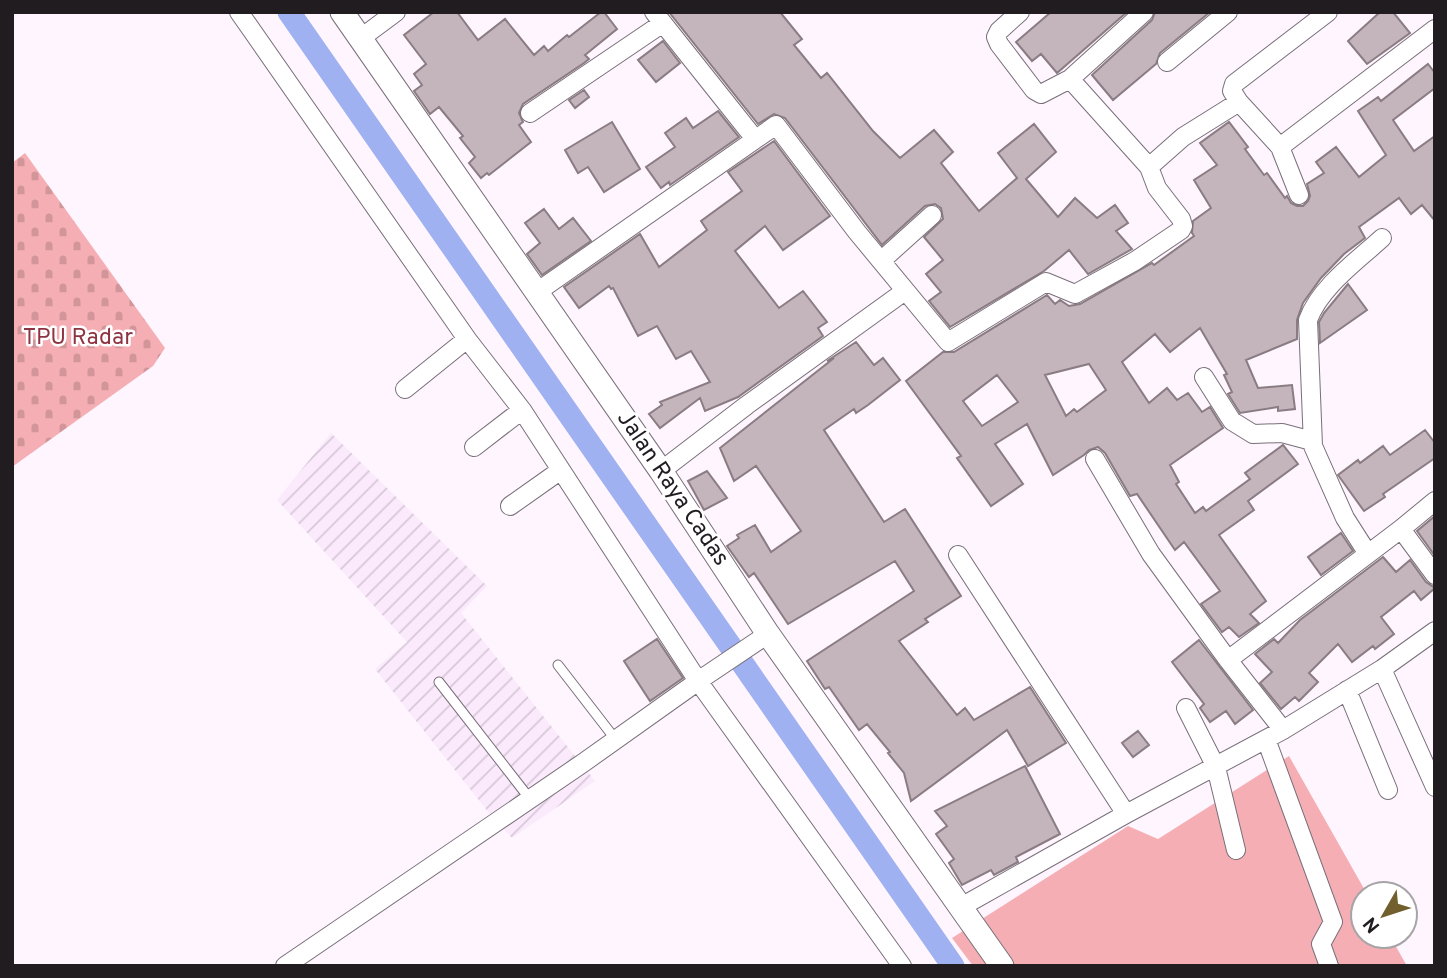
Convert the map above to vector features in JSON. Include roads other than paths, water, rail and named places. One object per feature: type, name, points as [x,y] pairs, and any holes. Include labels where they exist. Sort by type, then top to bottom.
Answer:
[{"type":"street","points":[[239,12],[467,339],[522,410],[701,679],[902,966]]},
{"type":"street","name":"Jalan Raya Cadas","points":[[342,12],[661,471],[765,636],[1002,966]]},
{"type":"street","points":[[362,38],[396,12]]},
{"type":"street","points":[[1020,12],[996,37],[1034,90],[1041,94],[1070,79],[1144,12]]},
{"type":"street","points":[[1167,62],[1228,12]]},
{"type":"street","points":[[1299,195],[1280,147],[1232,91],[1234,84],[1328,12]]},
{"type":"street","points":[[530,113],[658,18],[755,139]]},
{"type":"street","points":[[1280,147],[1435,29]]},
{"type":"street","points":[[537,292],[776,125],[881,261],[948,342],[1046,282],[1075,295],[1135,261],[1183,226],[1181,219],[1157,188],[1149,167],[1070,79]]},
{"type":"street","points":[[1149,167],[1183,137],[1239,102]]},
{"type":"street","points":[[881,261],[932,215]]},
{"type":"street","points":[[1368,554],[1345,518],[1312,441],[1308,320],[1329,287],[1382,238]]},
{"type":"street","points":[[661,471],[905,291]]},
{"type":"street","points":[[405,389],[467,339]]},
{"type":"street","points":[[1204,377],[1232,421],[1253,434],[1282,433],[1312,441]]},
{"type":"street","points":[[474,447],[522,410]]},
{"type":"street","points":[[1095,459],[1151,554],[1283,730]]},
{"type":"street","points":[[510,506],[561,470]]},
{"type":"street","points":[[1228,660],[1435,501]]},
{"type":"street","points":[[1401,529],[1435,575]]},
{"type":"street","points":[[958,555],[1126,814]]},
{"type":"street","points":[[961,907],[1283,730],[1382,669],[1435,631]]},
{"type":"street","points":[[285,966],[765,636]]},
{"type":"street","points":[[1382,669],[1435,787]]},
{"type":"street","points":[[1347,690],[1388,790]]},
{"type":"street","points":[[1186,708],[1216,767],[1236,850]]},
{"type":"street","points":[[1266,739],[1333,922],[1321,944],[1329,966]]},
{"type":"lane","points":[[558,665],[616,740]]},
{"type":"lane","points":[[439,682],[530,799]]},
{"type":"waterway","points":[[289,12],[953,966]]},
{"type":"park label","name":"TPU Radar","points":[[78,338]]}]
